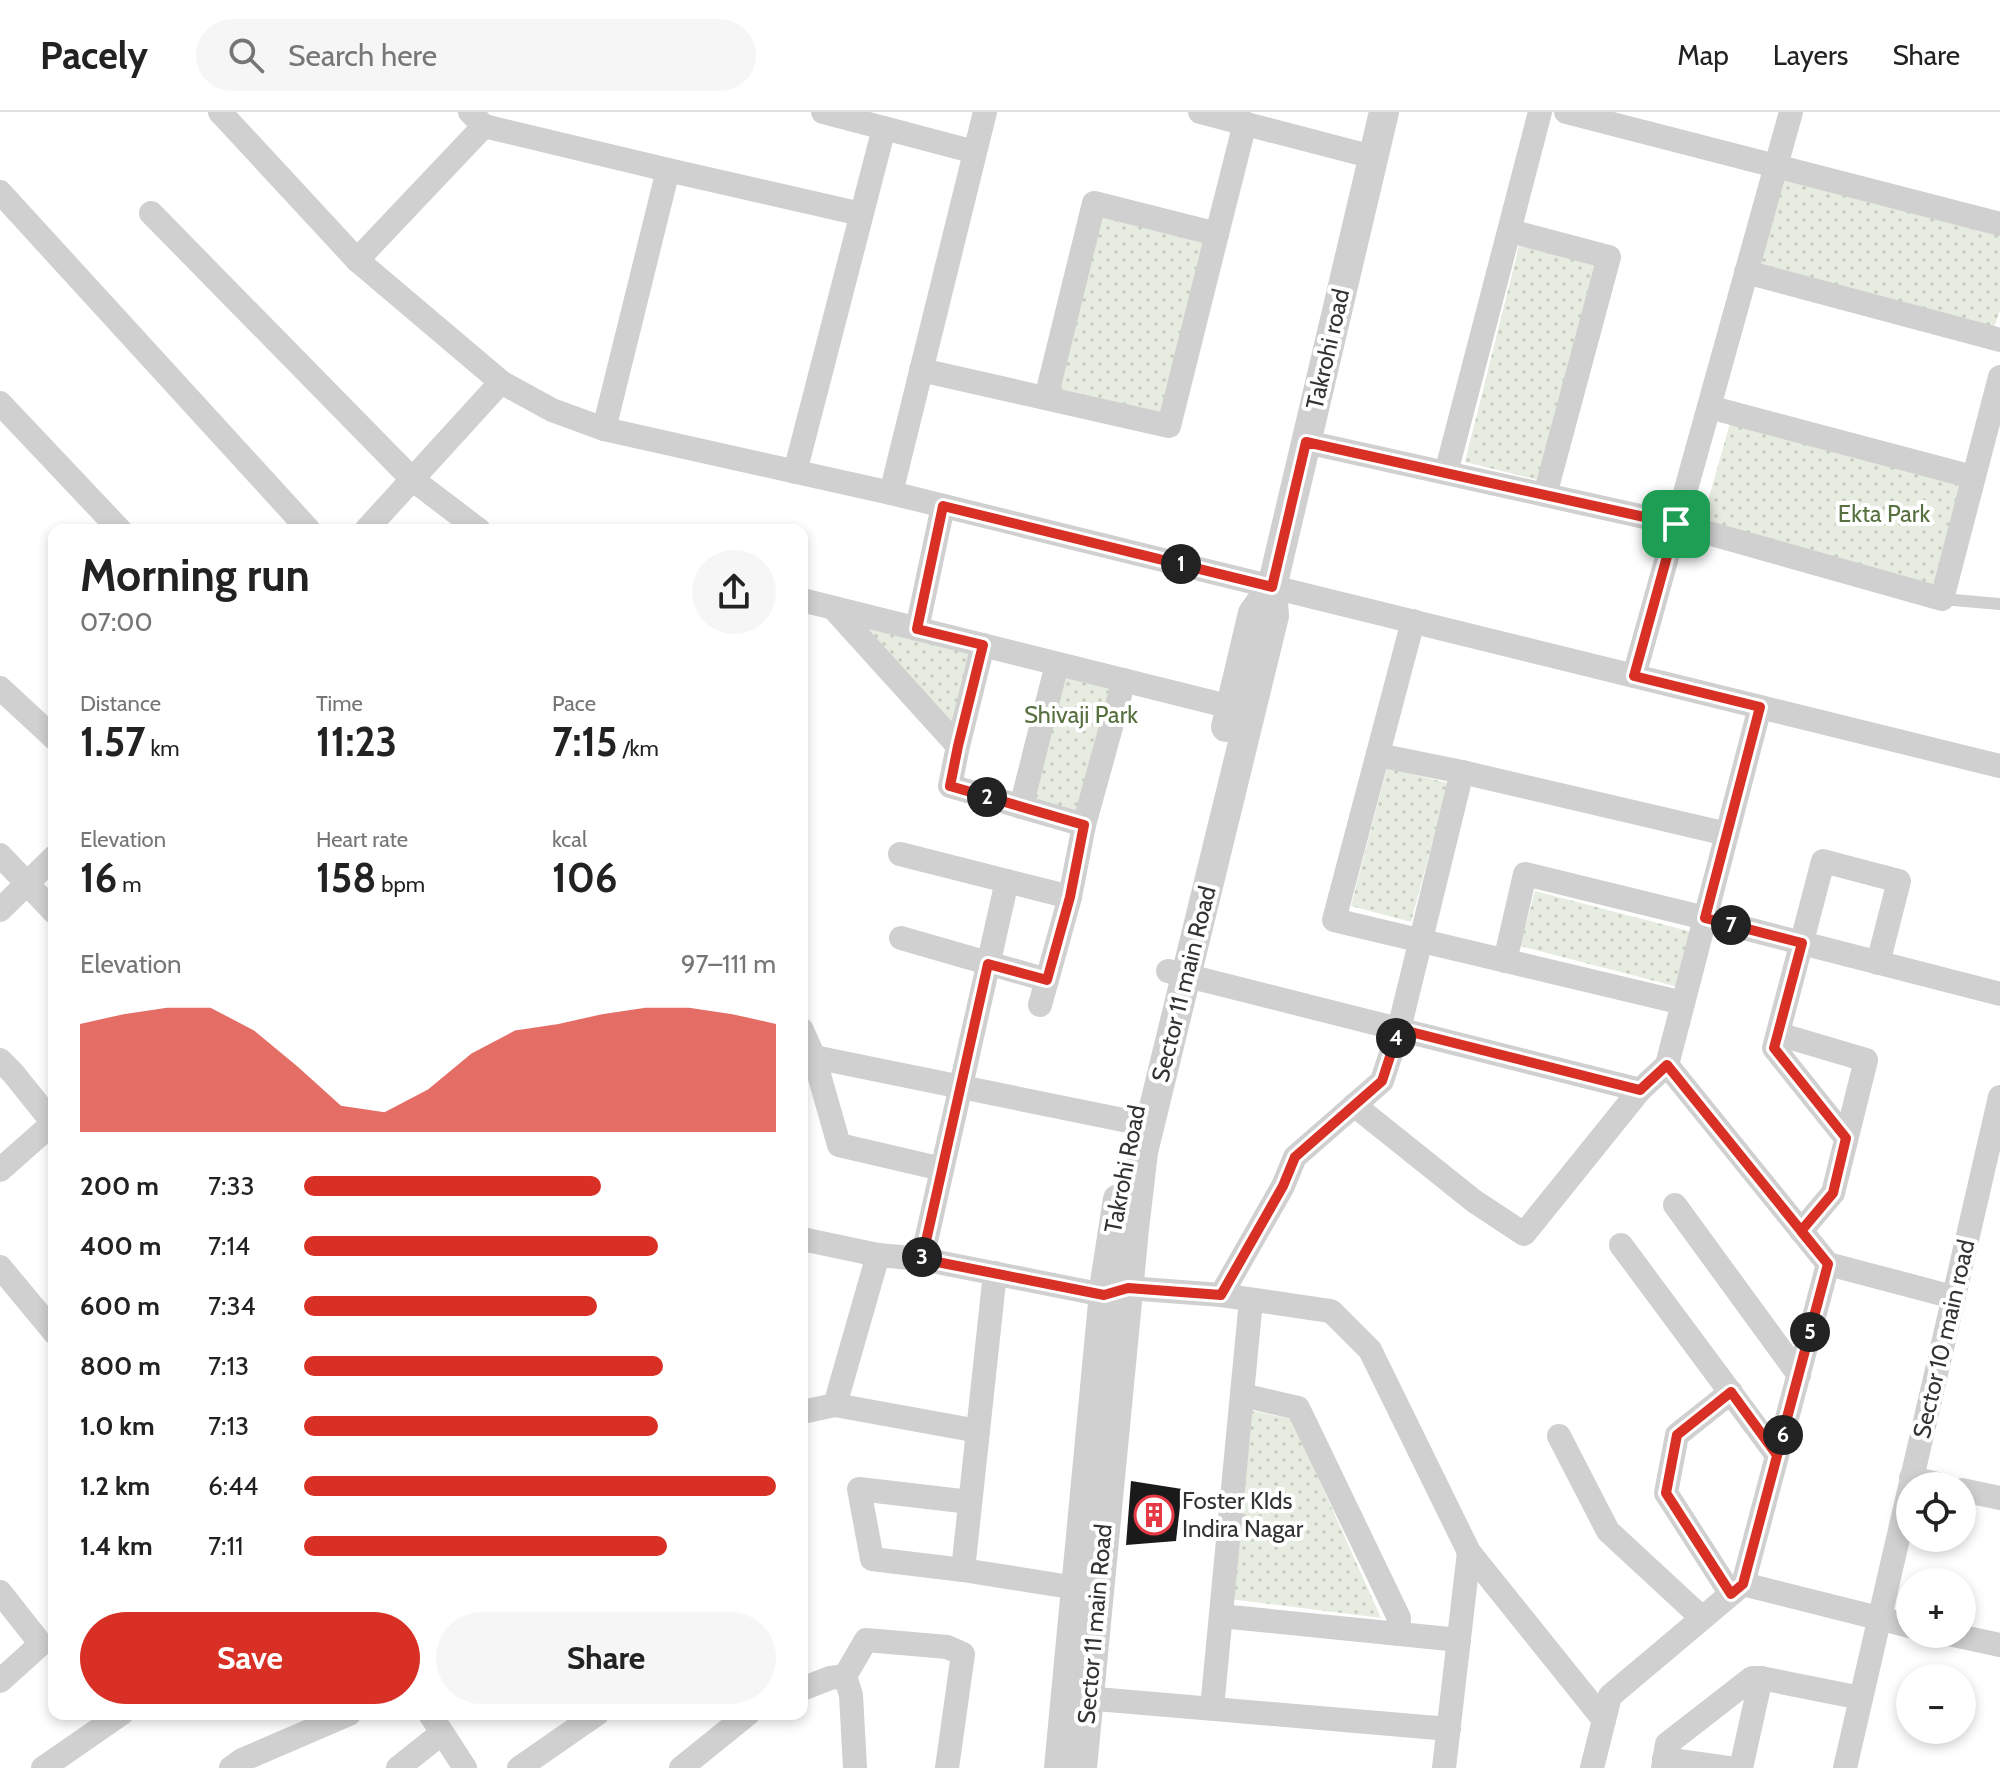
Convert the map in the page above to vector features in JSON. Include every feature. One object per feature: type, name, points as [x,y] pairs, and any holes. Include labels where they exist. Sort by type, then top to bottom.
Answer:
[{"type":"street","points":[[220,112],[357,260],[501,382],[552,410],[604,429],[891,493],[2000,766]]},
{"type":"street","points":[[823,112],[975,152]]},
{"type":"street","points":[[891,493],[985,112]]},
{"type":"street","points":[[1200,112],[1373,157]]},
{"type":"street","name":"Takrohi road","points":[[1272,587],[1384,112]]},
{"type":"street","points":[[1446,473],[1540,112]]},
{"type":"street","points":[[1566,112],[2000,224]]},
{"type":"street","points":[[1634,676],[1791,112]]},
{"type":"street","points":[[357,260],[477,119],[668,170],[861,214]]},
{"type":"street","points":[[921,370],[1169,426],[1245,123]]},
{"type":"street","points":[[795,472],[884,128]]},
{"type":"street","points":[[604,429],[668,170]]},
{"type":"street","points":[[0,192],[304,524]]},
{"type":"street","points":[[1046,398],[1094,203],[1217,234]]},
{"type":"street","points":[[151,213],[412,479],[471,524]]},
{"type":"street","points":[[1510,231],[1609,257],[1545,495]]},
{"type":"street","points":[[1746,272],[2000,340]]},
{"type":"street","points":[[1306,442],[1676,524],[1942,599],[2000,377]]},
{"type":"street","points":[[371,524],[501,382]]},
{"type":"street","points":[[0,403],[114,524]]},
{"type":"street","points":[[1709,407],[1973,477]]},
{"type":"street","points":[[917,629],[943,506]]},
{"type":"street","name":"Takrohi Road","points":[[1059,1768],[1077,1697],[1076,1588],[1116,1292],[1123,1162],[1177,973],[1253,613],[1272,587]]},
{"type":"street","name":"Sector 11 main Road","points":[[1082,1768],[1077,1697],[1116,1292],[1177,973],[1274,616],[1272,587]]},
{"type":"street","points":[[808,602],[1231,707]]},
{"type":"street","points":[[833,608],[958,746]]},
{"type":"street","points":[[1413,621],[1334,920],[1683,1003]]},
{"type":"street","points":[[983,645],[950,786],[1084,825]]},
{"type":"street","points":[[1021,807],[1057,664]]},
{"type":"street","points":[[1040,1005],[1070,897],[1084,825],[1124,680]]},
{"type":"street","points":[[0,688],[48,732]]},
{"type":"street","points":[[1354,1105],[1474,1201],[1524,1234],[1640,1090],[1667,1065],[1760,707]]},
{"type":"street","points":[[1378,755],[1727,834]]},
{"type":"street","points":[[1221,1295],[1283,1186],[1295,1157],[1382,1081],[1399,1029],[1462,772]]},
{"type":"street","points":[[900,854],[1070,897]]},
{"type":"street","points":[[0,855],[48,906]]},
{"type":"street","points":[[1846,1138],[1774,1048],[1823,861],[1899,881],[1878,963]]},
{"type":"street","points":[[0,910],[48,863]]},
{"type":"street","points":[[1505,961],[1525,874],[2000,994]]},
{"type":"street","points":[[922,1259],[1007,881]]},
{"type":"street","points":[[901,938],[1047,980]]},
{"type":"street","points":[[1177,973],[1640,1090]]},
{"type":"street","points":[[1778,1034],[1866,1060],[1833,1193],[1801,1231]]},
{"type":"street","points":[[808,1044],[839,1145],[942,1169]]},
{"type":"street","points":[[814,1057],[1133,1122]]},
{"type":"street","points":[[0,1060],[48,1117]]},
{"type":"street","points":[[1667,1065],[1828,1264],[1953,1297]]},
{"type":"street","name":"Sector 10 main road","points":[[1912,1472],[1998,1111]]},
{"type":"street","points":[[0,1170],[48,1127]]},
{"type":"street","points":[[1675,1205],[1799,1375]]},
{"type":"street","points":[[808,1240],[878,1255],[922,1259],[1116,1292],[1221,1295],[1331,1311],[1370,1350],[1469,1552],[1604,1720]]},
{"type":"street","points":[[1621,1245],[1777,1455]]},
{"type":"street","points":[[835,1405],[878,1255]]},
{"type":"street","points":[[1592,1768],[1610,1696],[1737,1589],[1828,1264]]},
{"type":"street","points":[[0,1267],[48,1325]]},
{"type":"street","points":[[963,1570],[995,1273]]},
{"type":"street","points":[[1212,1708],[1251,1300]]},
{"type":"street","points":[[1731,1392],[1677,1435],[1666,1493],[1737,1589],[1896,1623]]},
{"type":"street","points":[[1242,1395],[1298,1408],[1399,1618],[1398,1634]]},
{"type":"street","points":[[808,1411],[835,1405],[978,1431]]},
{"type":"street","points":[[1559,1436],[1608,1531],[1702,1618]]},
{"type":"street","points":[[970,1502],[859,1489],[872,1559],[1076,1588]]},
{"type":"street","points":[[1976,1493],[2000,1498]]},
{"type":"street","name":"Sector 10 main road","points":[[1845,1768],[1896,1544]]},
{"type":"street","points":[[1444,1768],[1469,1552]]},
{"type":"street","points":[[0,1592],[41,1644],[0,1681]]},
{"type":"street","points":[[1221,1616],[1459,1640]]},
{"type":"street","points":[[855,1768],[851,1695],[845,1676],[866,1640],[947,1647],[963,1654],[947,1768]]},
{"type":"street","points":[[1976,1640],[2000,1645]]},
{"type":"street","points":[[808,1687],[845,1676]]},
{"type":"street","points":[[1728,1768],[1663,1764],[1667,1744],[1752,1678],[1861,1698]]},
{"type":"street","points":[[1741,1768],[1761,1678]]},
{"type":"street","points":[[1077,1697],[1449,1729]]},
{"type":"street","points":[[43,1768],[112,1720]]},
{"type":"street","points":[[231,1768],[242,1760],[335,1720]]},
{"type":"street","points":[[519,1768],[588,1720]]},
{"type":"street","points":[[681,1768],[741,1720]]},
{"type":"street","points":[[398,1768],[436,1724],[465,1768]]},
{"type":"lane","points":[[1942,599],[2000,604]]},
{"type":"green space","points":[[1783,179],[2000,233],[2000,310],[1994,328],[1760,265]]},
{"type":"green space","points":[[1099,213],[1205,240],[1161,417],[1058,393]]},
{"type":"green space","points":[[1519,246],[1596,262],[1538,480],[1465,462]]},
{"type":"green space","name":"Ekta Park","points":[[1733,413],[1969,474],[1938,592],[1701,525]]},
{"type":"green space","points":[[852,623],[975,652],[955,737]]},
{"type":"green space","name":"Shivaji Park","points":[[1064,676],[1115,691],[1080,818],[1032,804]]},
{"type":"green space","points":[[1387,768],[1448,783],[1411,922],[1351,906]]},
{"type":"green space","points":[[1535,891],[1692,932],[1678,987],[1520,946]]},
{"type":"green space","points":[[1249,1410],[1292,1419],[1381,1618],[1230,1599]]},
{"type":"building","name":"Foster KIds Indira Nagar","points":[[1131,1481],[1182,1489],[1176,1541],[1126,1545]]},
{"type":"place","name":"Foster KIds Indira Nagar","points":[[1154,1515]]},
{"type":"route","points":[[1676,524],[1306,442],[1272,587],[943,506],[917,629],[983,645],[950,786],[1084,825],[1070,897],[1047,980],[988,964],[922,1259],[1104,1295],[1128,1288],[1221,1295],[1283,1186],[1295,1157],[1382,1081],[1399,1029],[1640,1090],[1667,1065],[1828,1264],[1743,1584],[1731,1594],[1666,1493],[1677,1435],[1731,1392],[1777,1455],[1828,1264],[1801,1231],[1833,1193],[1846,1138],[1774,1048],[1802,943],[1705,918],[1760,707],[1634,676],[1676,524]]}]
